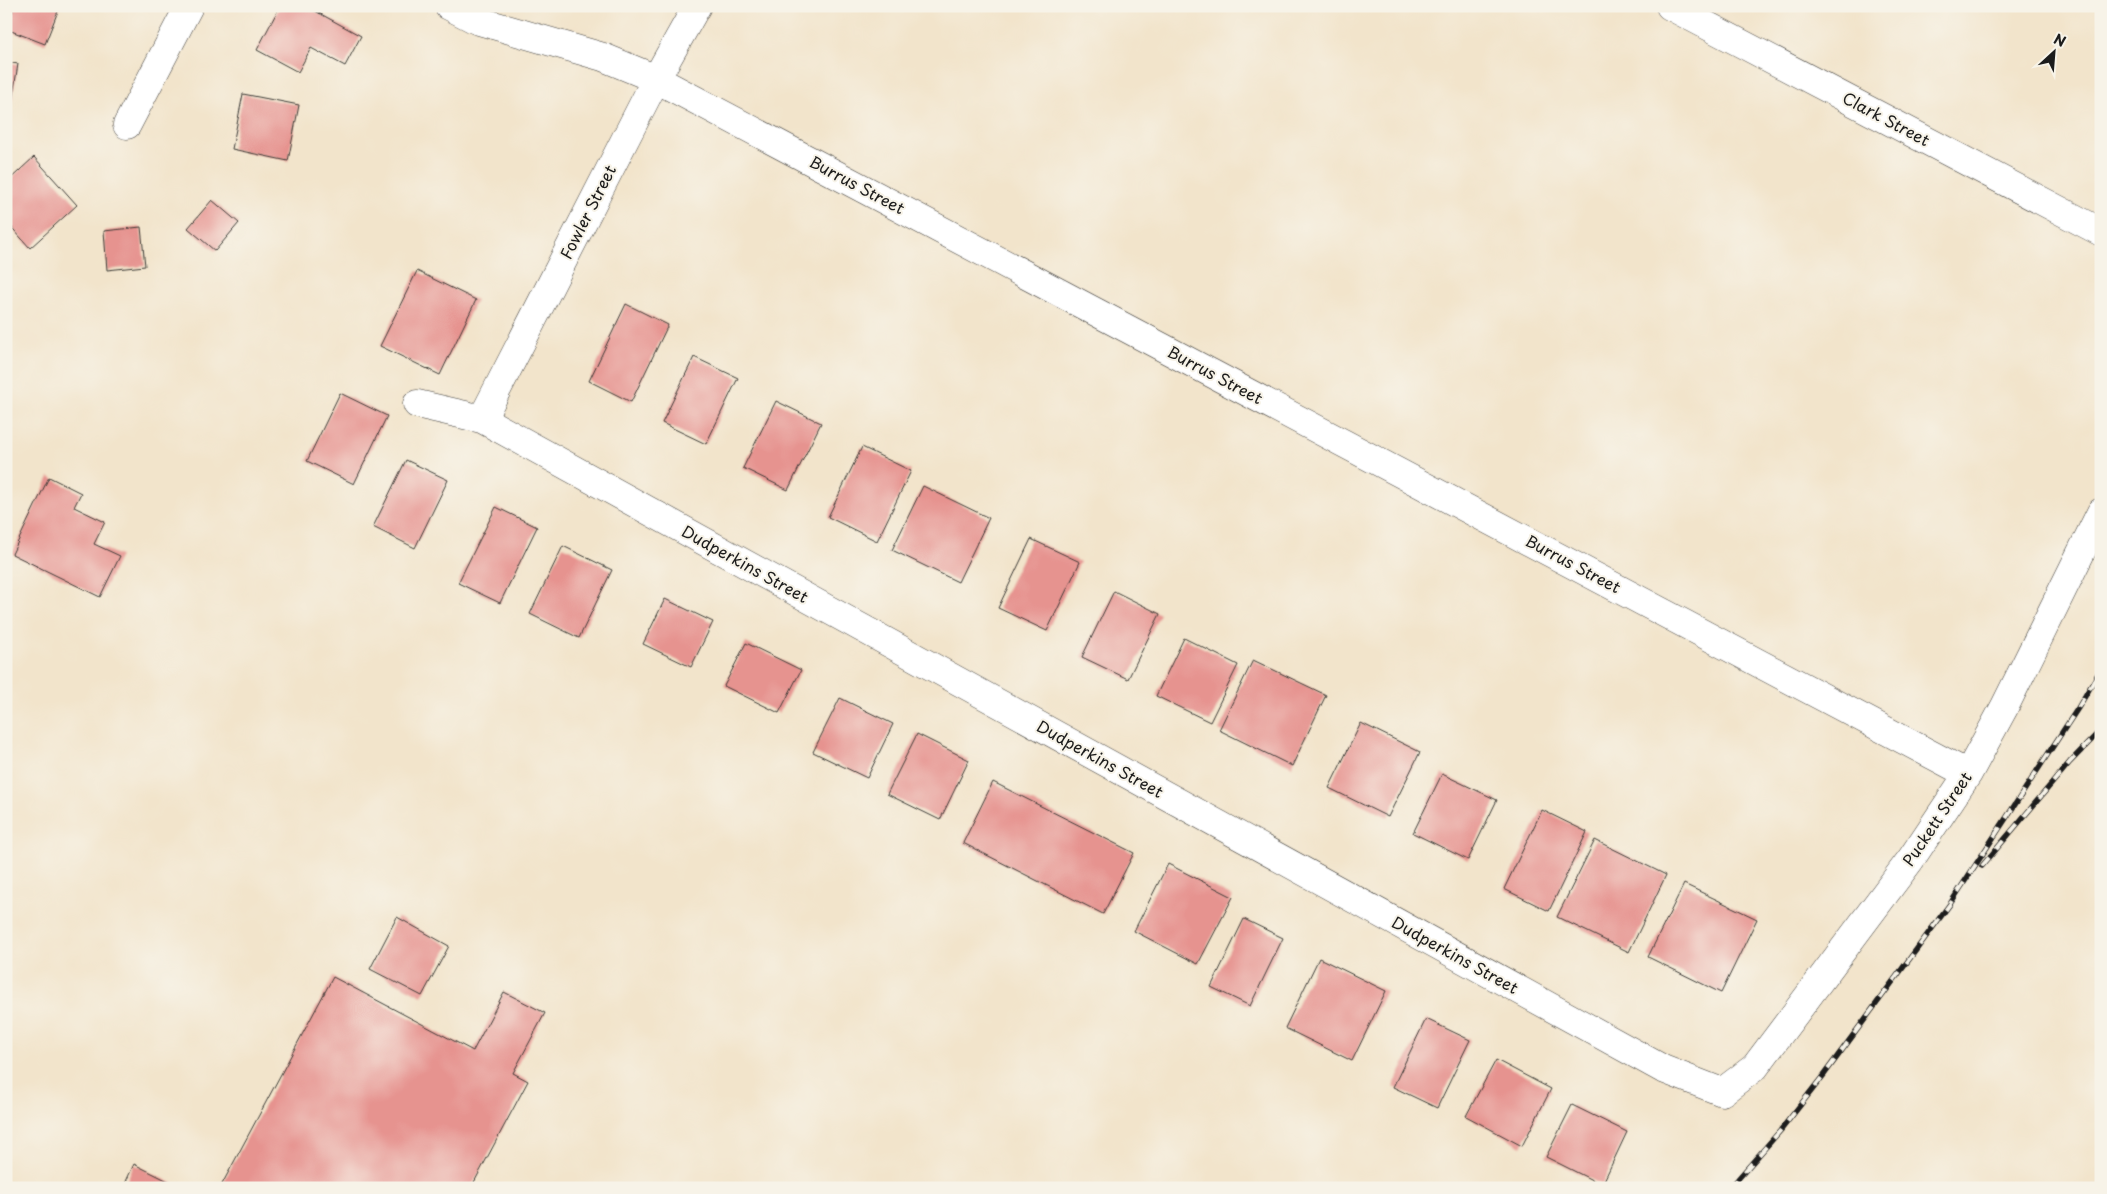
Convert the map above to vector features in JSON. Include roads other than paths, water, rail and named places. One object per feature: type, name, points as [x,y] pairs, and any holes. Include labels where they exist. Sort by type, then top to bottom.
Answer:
[{"type":"street","points":[[127,125],[189,6]]},
{"type":"street","name":"Burrus Street","points":[[448,6],[476,20],[603,56],[656,79],[1968,774]]},
{"type":"street","name":"Fowler Street","points":[[482,418],[656,79],[697,6]]},
{"type":"street","name":"Clark Street","points":[[1670,6],[2101,232]]},
{"type":"street","name":"Dudperkins Street","points":[[416,404],[482,418],[1663,1069],[1722,1092]]},
{"type":"street","name":"Puckett Street","points":[[1722,1092],[1755,1067],[1911,859],[1968,774],[2005,706],[2101,512]]},
{"type":"railway","points":[[1730,1188],[1780,1131],[1823,1076],[1950,904],[2078,708],[2101,669]]},
{"type":"railway","points":[[1982,866],[2070,762],[2101,730]]}]
